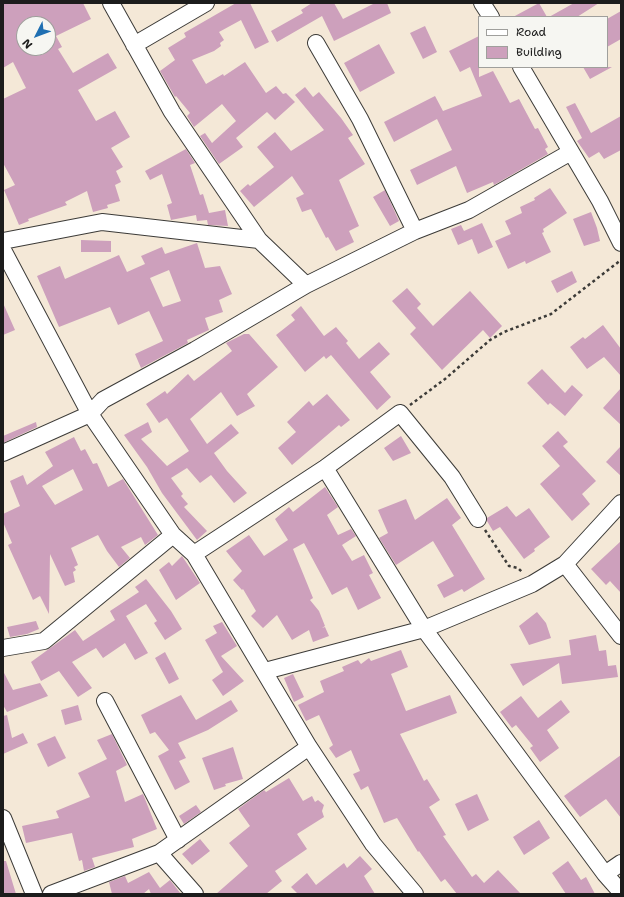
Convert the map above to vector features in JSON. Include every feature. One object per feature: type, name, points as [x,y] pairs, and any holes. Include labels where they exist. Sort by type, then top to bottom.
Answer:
[{"type":"street","points":[[111,3],[172,112],[259,240],[306,285]]},
{"type":"street","points":[[134,44],[206,3]]},
{"type":"street","points":[[482,3],[489,16]]},
{"type":"street","points":[[316,43],[360,119],[415,231]]},
{"type":"street","points":[[522,68],[600,201],[621,243]]},
{"type":"street","points":[[3,453],[90,414],[103,400],[194,350],[306,285],[415,231],[469,210],[571,152]]},
{"type":"street","points":[[3,241],[102,222],[259,240]]},
{"type":"street","points":[[3,250],[90,414],[173,535],[194,554],[309,747],[373,844],[415,894]]},
{"type":"street","points":[[194,554],[325,468],[400,413],[452,477],[478,519]]},
{"type":"street","points":[[325,468],[424,629],[605,874],[621,892]]},
{"type":"street","points":[[265,671],[424,629],[532,584],[565,564],[621,503]]},
{"type":"street","points":[[3,648],[44,641],[173,535]]},
{"type":"street","points":[[565,564],[621,636]]},
{"type":"street","points":[[105,701],[178,840]]},
{"type":"street","points":[[51,894],[159,853],[309,747]]},
{"type":"street","points":[[3,818],[34,894]]},
{"type":"street","points":[[159,853],[195,894]]},
{"type":"street","points":[[605,874],[621,863]]},
{"type":"path","points":[[400,413],[445,379],[490,340],[504,332],[551,314],[621,260]]},
{"type":"path","points":[[478,519],[509,566],[521,570],[532,584]]},
{"type":"building","points":[[3,3],[83,3],[91,19],[56,36],[62,47],[58,49],[73,73],[108,53],[117,68],[78,90],[96,121],[115,111],[130,137],[111,148],[123,167],[116,171],[121,182],[115,185],[120,201],[107,205],[108,208],[93,212],[87,191],[65,202],[67,205],[28,219],[29,221],[19,225],[4,190],[15,185],[3,163],[3,99],[26,88],[13,62],[3,68]]},
{"type":"building","points":[[236,3],[250,3],[269,42],[255,49],[241,20],[219,32],[224,40],[220,43],[221,46],[214,51],[192,60],[206,84],[223,74],[224,76],[245,62],[266,93],[276,86],[283,94],[286,93],[295,102],[275,120],[267,112],[236,138],[243,147],[219,164],[200,136],[205,133],[212,143],[236,121],[222,104],[194,127],[187,116],[190,113],[176,96],[175,97],[160,71],[175,60],[168,48],[186,37],[184,33]]},
{"type":"building","points":[[312,3],[334,3],[343,19],[375,3],[387,3],[391,13],[334,41],[322,16],[277,42],[271,31],[303,13],[301,10]]},
{"type":"building","points":[[539,3],[546,16],[515,16]]},
{"type":"building","points":[[574,3],[599,3],[579,16],[551,16]]},
{"type":"building","points":[[621,11],[621,39],[608,46],[608,18]]},
{"type":"building","points":[[425,26],[437,52],[423,59],[410,33]]},
{"type":"building","points":[[478,36],[479,77],[493,71],[510,103],[519,99],[535,129],[538,128],[548,147],[545,149],[548,154],[494,185],[493,182],[467,193],[456,166],[417,185],[410,170],[452,150],[437,119],[394,142],[384,122],[435,96],[443,111],[482,96],[470,67],[460,72],[449,51]]},
{"type":"building","points":[[379,44],[395,73],[360,92],[344,63]]},
{"type":"building","points":[[612,67],[590,79],[584,68]]},
{"type":"building","points":[[305,87],[313,97],[319,92],[341,118],[353,135],[348,138],[365,164],[339,180],[359,226],[349,231],[354,242],[336,251],[328,237],[326,238],[311,209],[302,212],[296,198],[304,194],[292,176],[254,207],[240,191],[248,184],[250,186],[274,167],[257,147],[275,132],[291,151],[324,130],[295,95]]},
{"type":"building","points":[[575,103],[591,133],[621,116],[621,150],[604,159],[599,152],[589,158],[577,141],[582,138],[566,107]]},
{"type":"building","points":[[186,149],[195,163],[190,165],[200,195],[203,194],[209,213],[225,210],[228,226],[208,225],[207,220],[197,221],[196,215],[171,220],[167,205],[172,203],[162,174],[150,180],[145,171]]},
{"type":"building","points":[[550,188],[567,213],[543,229],[544,232],[542,233],[551,252],[526,264],[525,261],[508,269],[495,241],[511,234],[505,221],[522,213],[520,207],[535,200],[534,198]]},
{"type":"building","points":[[385,190],[399,221],[390,226],[373,197]]},
{"type":"building","points":[[591,212],[600,241],[584,246],[573,219]]},
{"type":"building","points":[[482,223],[493,247],[478,254],[472,239],[458,245],[451,229],[461,225],[464,231]]},
{"type":"building","points":[[81,240],[111,241],[111,252],[81,252]]},
{"type":"building","points":[[197,243],[205,268],[220,266],[232,294],[219,300],[223,312],[205,318],[209,330],[187,340],[188,343],[141,368],[135,354],[163,341],[149,311],[118,325],[110,307],[59,327],[37,276],[60,266],[65,279],[119,255],[127,272],[145,264],[141,256],[162,247],[165,254]],"holes":[[[169,270],[181,301],[163,307],[150,278]]]},
{"type":"building","points":[[572,271],[577,282],[557,293],[551,281]]},
{"type":"building","points":[[407,288],[421,304],[417,308],[433,326],[470,291],[502,326],[490,338],[483,330],[442,370],[410,334],[416,328],[392,301]]},
{"type":"building","points":[[3,303],[15,330],[3,335]]},
{"type":"building","points":[[301,306],[324,336],[336,327],[348,341],[346,343],[359,359],[379,342],[390,354],[370,372],[391,397],[377,410],[331,355],[326,359],[324,356],[305,372],[276,335],[295,320],[291,315]]},
{"type":"building","points":[[603,325],[621,349],[621,376],[604,357],[587,369],[570,347],[583,337],[585,339]]},
{"type":"building","points":[[244,334],[249,334],[278,367],[247,394],[255,406],[237,416],[221,392],[190,419],[207,444],[231,424],[239,433],[214,453],[227,471],[247,493],[234,503],[211,475],[200,483],[187,468],[171,478],[183,494],[181,496],[188,504],[184,507],[207,531],[197,540],[162,493],[147,467],[124,435],[148,422],[152,432],[141,439],[167,466],[189,451],[167,418],[159,423],[146,404],[165,391],[167,394],[188,374],[194,381],[232,351],[226,343]]},
{"type":"building","points":[[542,369],[565,393],[572,385],[583,395],[565,416],[550,403],[548,405],[527,383]]},
{"type":"building","points":[[621,388],[621,425],[603,408]]},
{"type":"building","points":[[327,394],[350,420],[341,427],[339,425],[292,465],[278,448],[296,432],[287,422],[309,401],[313,406]]},
{"type":"building","points":[[36,422],[37,427],[3,443],[3,436]]},
{"type":"building","points":[[558,431],[568,442],[563,446],[596,481],[582,494],[590,504],[572,521],[540,484],[560,466],[542,446]]},
{"type":"building","points":[[401,436],[411,453],[393,461],[384,448]]},
{"type":"building","points":[[74,437],[81,451],[85,449],[93,464],[97,463],[108,487],[123,479],[158,535],[145,545],[141,537],[121,547],[130,558],[119,567],[107,551],[98,535],[71,548],[78,565],[74,567],[76,570],[73,572],[75,582],[65,586],[50,554],[49,614],[40,596],[33,600],[8,545],[12,543],[3,522],[3,514],[20,506],[10,481],[23,475],[27,485],[53,466],[45,452]],"holes":[[[73,469],[83,490],[55,505],[42,486]]]},
{"type":"building","points":[[621,446],[621,476],[606,462]]},
{"type":"building","points":[[325,487],[338,507],[327,515],[338,535],[351,529],[356,536],[342,545],[352,561],[364,555],[373,573],[369,575],[381,598],[358,610],[347,587],[332,595],[304,543],[293,549],[313,598],[310,600],[319,611],[325,626],[322,628],[325,627],[329,636],[313,642],[309,630],[292,640],[277,615],[263,628],[251,616],[256,611],[243,589],[242,590],[233,580],[242,571],[226,551],[249,535],[264,556],[288,540],[275,519],[289,507],[293,512]]},
{"type":"building","points":[[447,498],[461,518],[452,525],[485,579],[464,592],[462,589],[444,598],[437,585],[454,576],[433,541],[396,565],[379,538],[388,533],[378,510],[406,499],[415,520]]},
{"type":"building","points":[[507,506],[516,517],[529,508],[550,537],[524,559],[500,527],[493,531],[487,521],[487,518]]},
{"type":"building","points":[[621,541],[621,593],[610,581],[606,585],[591,569]]},
{"type":"building","points":[[182,556],[200,583],[176,600],[159,570],[169,562],[172,566]]},
{"type":"building","points":[[146,579],[171,611],[182,629],[165,640],[154,623],[157,621],[146,604],[126,616],[148,653],[135,660],[125,643],[103,658],[96,648],[72,662],[92,688],[78,697],[59,671],[41,681],[31,662],[75,630],[83,641],[115,620],[110,611],[139,592],[135,587]]},
{"type":"building","points":[[537,612],[546,623],[551,638],[529,645],[519,626]]},
{"type":"building","points":[[36,621],[39,629],[27,634],[10,637],[7,627]]},
{"type":"building","points":[[222,622],[237,646],[221,656],[244,681],[223,696],[212,680],[223,672],[205,640],[217,633],[213,626]]},
{"type":"building","points":[[596,635],[599,651],[606,650],[608,666],[616,665],[618,677],[562,684],[559,663],[523,686],[510,664],[571,655],[569,640]]},
{"type":"building","points":[[401,650],[408,667],[391,674],[406,711],[450,695],[457,713],[400,734],[424,781],[427,779],[440,800],[429,807],[446,835],[443,836],[472,877],[476,874],[484,883],[498,870],[521,894],[457,894],[445,879],[441,882],[419,851],[418,852],[397,818],[384,823],[368,786],[361,790],[353,774],[360,771],[351,750],[336,758],[329,748],[333,745],[319,715],[306,721],[298,705],[324,692],[320,681],[344,671],[342,667],[358,660],[361,664],[369,658],[371,661]]},
{"type":"building","points":[[165,652],[179,679],[169,684],[155,658]]},
{"type":"building","points":[[3,671],[13,690],[40,683],[48,696],[7,712],[3,705]]},
{"type":"building","points":[[293,674],[304,697],[294,702],[284,678]]},
{"type":"building","points":[[181,695],[196,720],[231,700],[238,711],[208,730],[178,743],[186,758],[179,761],[190,782],[175,790],[158,756],[169,750],[155,732],[150,734],[141,715]]},
{"type":"building","points":[[521,696],[538,718],[561,700],[570,712],[547,730],[559,748],[540,762],[530,748],[533,746],[516,725],[512,728],[500,712]]},
{"type":"building","points":[[78,705],[82,720],[65,725],[61,710]]},
{"type":"building","points":[[7,715],[12,738],[23,733],[28,743],[3,754],[3,716]]},
{"type":"building","points":[[112,734],[127,765],[116,771],[125,802],[143,794],[157,829],[132,839],[134,847],[92,858],[95,867],[84,871],[82,860],[79,861],[72,833],[26,843],[22,826],[59,818],[56,811],[90,797],[78,773],[107,759],[97,740]]},
{"type":"building","points":[[55,736],[66,758],[48,767],[37,744]]},
{"type":"building","points":[[233,747],[243,779],[225,784],[226,786],[214,790],[202,758]]},
{"type":"building","points":[[621,755],[621,818],[606,799],[580,817],[564,796]]},
{"type":"building","points":[[289,778],[303,801],[312,796],[315,802],[318,800],[324,805],[322,811],[324,817],[297,834],[307,849],[275,871],[282,881],[266,894],[216,894],[248,866],[229,843],[250,826],[238,809],[264,790],[266,792]]},
{"type":"building","points":[[477,794],[489,820],[468,831],[455,804]]},
{"type":"building","points":[[196,805],[201,812],[184,824],[179,816]]},
{"type":"building","points":[[539,820],[550,838],[524,855],[513,837]]},
{"type":"building","points":[[200,839],[210,851],[192,865],[182,854]]},
{"type":"building","points":[[360,856],[372,869],[364,876],[375,894],[298,894],[291,887],[307,873],[316,885],[344,863],[347,868]]},
{"type":"building","points":[[3,861],[6,861],[16,894],[3,894]]},
{"type":"building","points":[[568,861],[581,880],[586,877],[595,894],[566,894],[552,873]]},
{"type":"building","points":[[149,872],[160,888],[170,880],[181,894],[151,894],[149,889],[143,894],[112,894],[109,882],[125,876],[128,883]]}]
